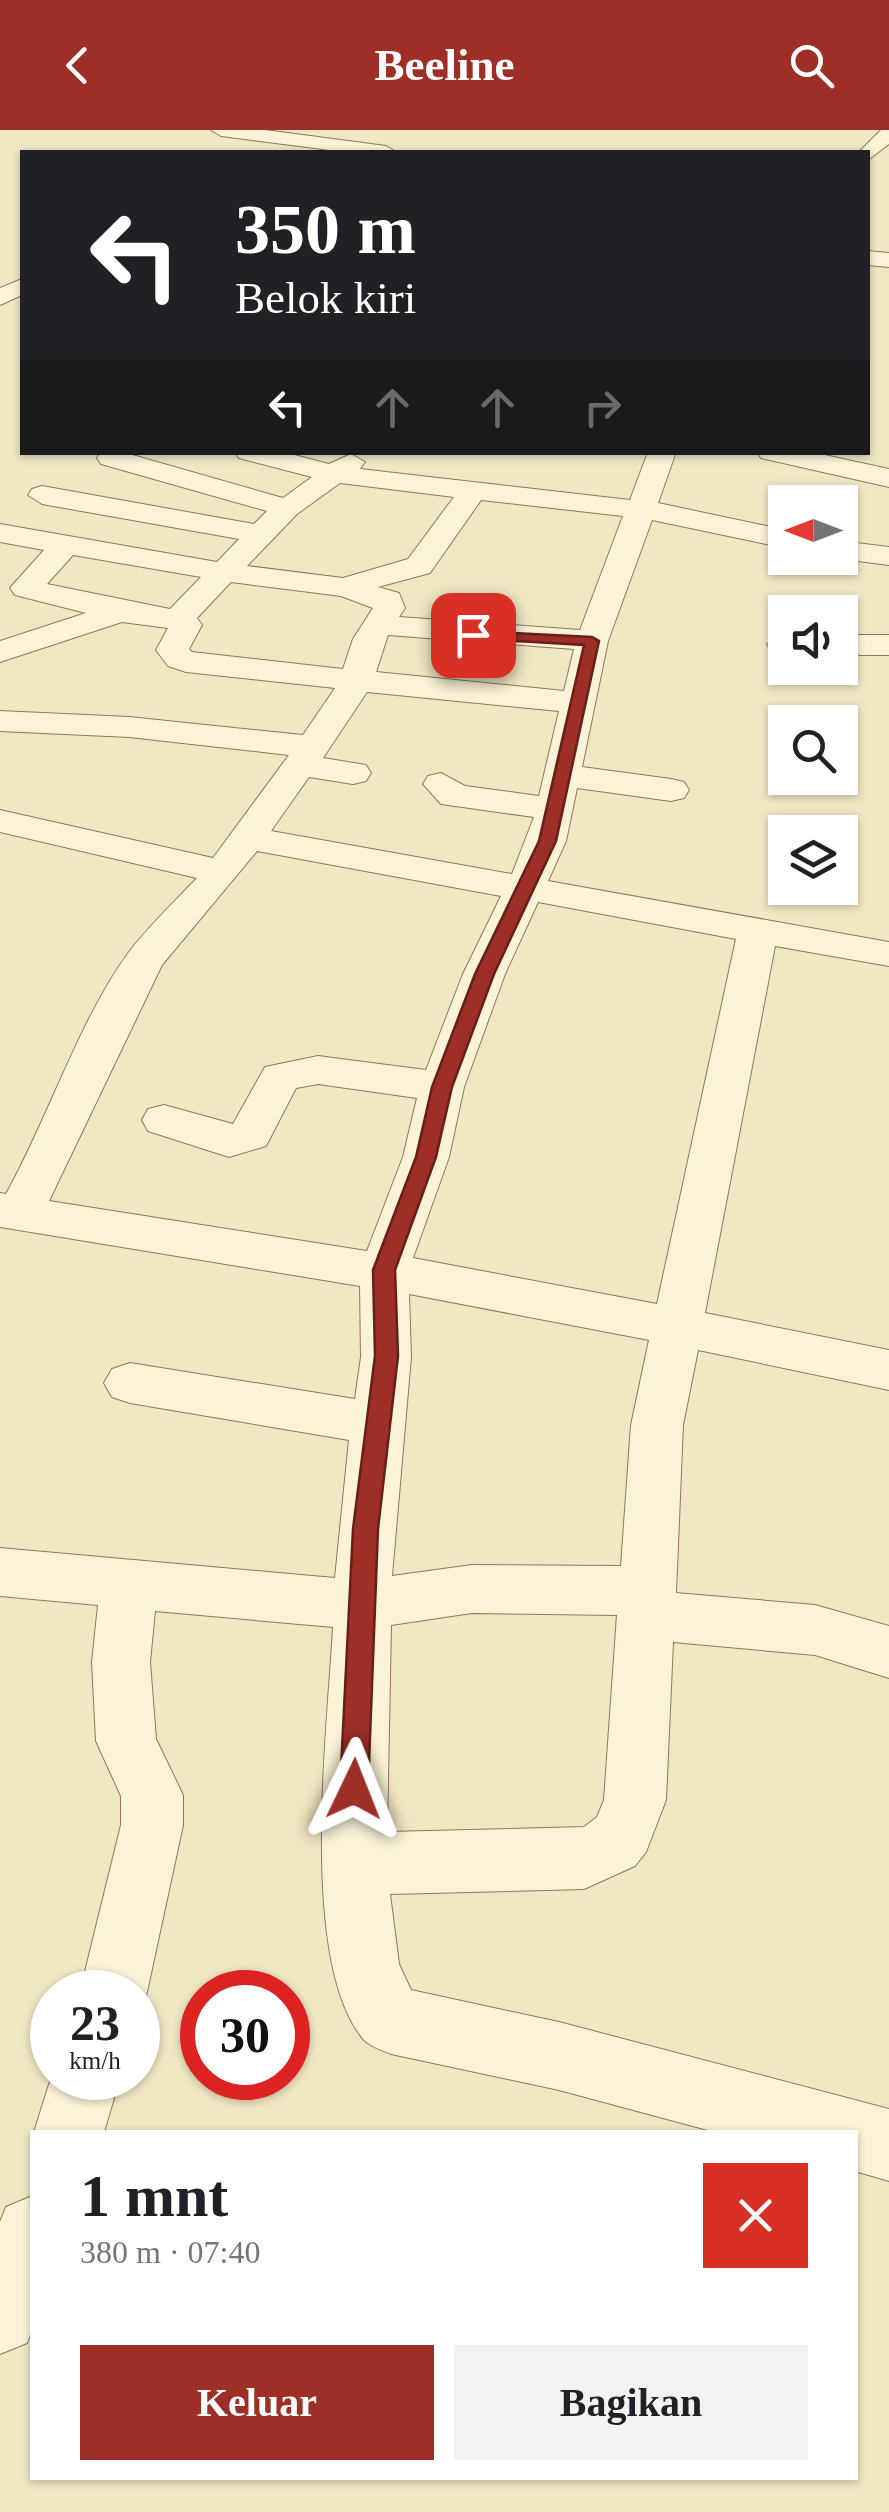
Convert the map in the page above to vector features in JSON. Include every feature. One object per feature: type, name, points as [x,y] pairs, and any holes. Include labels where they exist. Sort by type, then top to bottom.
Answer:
[{"type":"street","points":[[221,130],[292,134],[317,147],[354,150]]},
{"type":"street","points":[[317,147],[356,130]]},
{"type":"street","points":[[870,152],[889,134]]},
{"type":"street","points":[[261,455],[333,474],[638,508],[768,535]]},
{"type":"street","points":[[177,620],[287,508],[362,455]]},
{"type":"street","points":[[661,455],[592,641],[547,841],[484,974],[442,1087],[426,1157],[384,1270],[386,1356],[361,1606],[354,1864],[366,1964],[376,1998],[391,2020],[560,2056],[837,2130]]},
{"type":"street","points":[[785,455],[889,478]]},
{"type":"street","points":[[111,458],[287,508]]},
{"type":"street","points":[[344,587],[419,566],[472,492]]},
{"type":"street","points":[[42,495],[260,534]]},
{"type":"street","points":[[0,533],[223,572],[344,587],[388,600],[389,608],[378,624],[356,682],[307,756],[224,872],[158,944],[131,982],[10,1211],[384,1270],[889,1370]]},
{"type":"street","points":[[65,545],[26,588],[120,612],[177,620],[186,625],[172,650],[180,659],[198,665],[576,702]]},
{"type":"street","points":[[858,552],[889,556]]},
{"type":"street","points":[[0,652],[120,612]]},
{"type":"street","points":[[378,624],[498,638],[592,641]]},
{"type":"street","points":[[858,644],[889,645]]},
{"type":"street","points":[[0,721],[129,727],[307,756],[354,773]]},
{"type":"street","points":[[442,784],[454,796],[670,790]]},
{"type":"street","points":[[0,821],[224,872]]},
{"type":"street","points":[[246,838],[889,954]]},
{"type":"street","points":[[354,1864],[584,1858],[618,1843],[635,1800],[657,1425],[758,932]]},
{"type":"street","points":[[164,1120],[229,1141],[240,1140],[250,1135],[280,1077],[305,1072],[442,1087]]},
{"type":"street","points":[[130,1382],[377,1424]]},
{"type":"street","points":[[0,1572],[361,1606],[472,1589],[646,1603],[815,1630],[889,1652]]},
{"type":"street","points":[[118,1970],[152,1825],[152,1795],[126,1741],[122,1662],[129,1585]]},
{"type":"street","points":[[69,2130],[79,2100]]},
{"type":"street","points":[[858,2137],[889,2145]]},
{"type":"street","points":[[0,2316],[30,2238]]},
{"type":"route","points":[[354,1789],[365,1529],[386,1356],[384,1270],[426,1157],[442,1087],[484,974],[547,841],[592,641],[473,635]]}]
